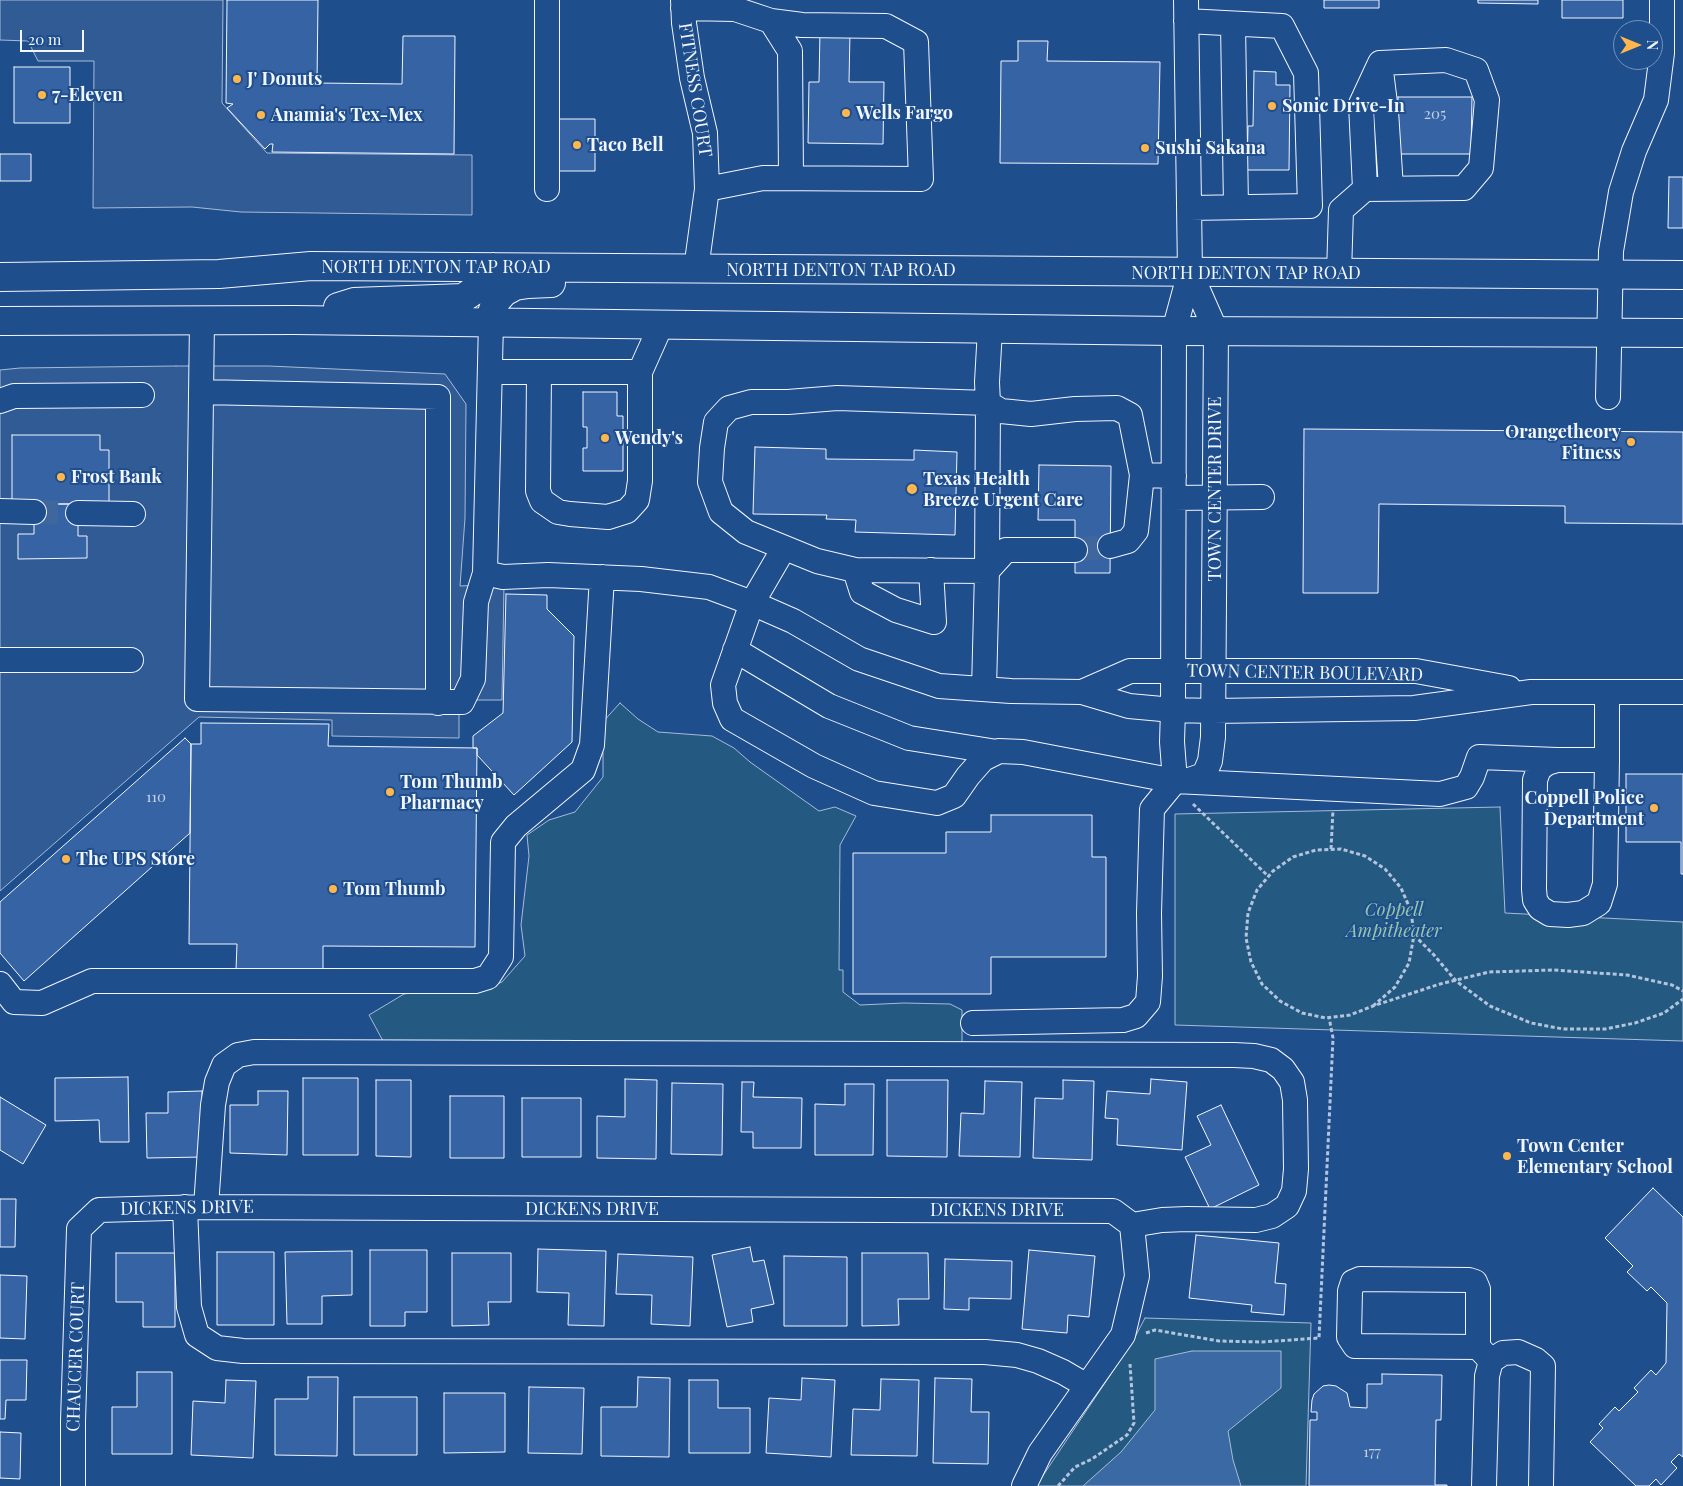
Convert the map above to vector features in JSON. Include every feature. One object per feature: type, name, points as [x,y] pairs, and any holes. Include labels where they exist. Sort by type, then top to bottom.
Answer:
[{"type":"main road","name":"NORTH DENTON TAP ROAD","points":[[0,276],[218,274],[312,266],[1683,275]]},
{"type":"main road","points":[[294,320],[354,302],[462,298],[475,290],[485,280],[493,267]]},
{"type":"main road","points":[[491,322],[496,301],[504,292],[515,286],[528,284],[617,283],[683,268]]},
{"type":"main road","points":[[0,321],[294,320],[1216,332],[1683,333]]},
{"type":"street","points":[[547,0],[547,190]]},
{"type":"street","points":[[1608,397],[1611,251],[1621,192],[1634,152],[1656,100],[1662,53],[1662,0]]},
{"type":"street","points":[[683,4],[735,9],[771,21],[802,25],[886,26],[916,42],[921,179],[763,178],[707,189]]},
{"type":"street","name":"FITNESS COURT","points":[[683,4],[692,78],[705,133],[707,189],[683,268]]},
{"type":"street","points":[[1186,10],[1233,24],[1282,26],[1306,72],[1310,206]]},
{"type":"street","name":"TOWN CENTER DRIVE","points":[[1186,10],[1190,272],[1174,331],[1172,742],[1175,781],[1189,780],[1204,775],[1210,761],[1213,741],[1216,332],[1190,272]]},
{"type":"street","points":[[771,21],[790,51],[791,178]]},
{"type":"street","points":[[1233,24],[1236,207]]},
{"type":"street","points":[[1339,273],[1341,210],[1364,188],[1464,188],[1481,168],[1487,100],[1476,70],[1446,60],[1380,63]]},
{"type":"street","points":[[1380,63],[1386,111],[1391,188]]},
{"type":"street","points":[[1364,188],[1361,104],[1380,63]]},
{"type":"street","points":[[1189,208],[1310,206],[1341,210]]},
{"type":"street","points":[[202,320],[197,700],[438,703],[462,702],[473,679],[476,602],[484,573],[491,322]]},
{"type":"street","points":[[539,372],[538,491],[542,501],[558,512],[570,514],[608,516],[628,510],[637,500],[640,481],[640,372],[661,326]]},
{"type":"street","points":[[984,689],[988,571],[987,382],[990,329]]},
{"type":"street","points":[[490,372],[640,372]]},
{"type":"street","points":[[201,392],[438,397],[438,703]]},
{"type":"street","points":[[0,401],[14,396],[142,395]]},
{"type":"street","points":[[988,571],[855,570],[817,561],[746,532],[721,512],[710,482],[716,422],[729,408],[750,402],[788,402],[837,398],[988,403],[1001,411],[1031,414],[1117,408],[1130,416],[1142,475],[1136,531],[1128,541],[1110,546]]},
{"type":"street","points":[[1142,475],[1174,487],[1215,498],[1262,497]]},
{"type":"street","points":[[0,511],[34,512]]},
{"type":"street","points":[[78,513],[133,514]]},
{"type":"street","points":[[784,548],[752,603],[723,686],[725,703],[732,719],[814,766],[874,793],[938,803],[954,796],[983,759],[997,752]]},
{"type":"street","points":[[988,571],[1006,550],[1075,550]]},
{"type":"street","points":[[855,570],[862,592],[896,610],[934,622],[932,570]]},
{"type":"street","name":"TOWN CENTER BOULEVARD","points":[[484,573],[503,577],[548,574],[641,579],[709,587],[793,621],[859,658],[939,686],[1082,692],[1129,706],[1173,710],[1414,708],[1531,692],[1683,692]]},
{"type":"street","points":[[0,984],[14,1002],[42,1003],[92,981],[475,981],[488,977],[501,957],[503,842],[516,826],[583,770],[592,745],[602,577]]},
{"type":"street","points":[[735,650],[829,706],[910,738],[997,752],[1023,752],[1175,781],[1440,794],[1466,786],[1480,757],[1607,760]]},
{"type":"street","points":[[0,660],[130,660]]},
{"type":"street","name":"TOWN CENTER BOULEVARD","points":[[1082,692],[1130,671],[1416,671],[1531,692]]},
{"type":"street","points":[[1558,760],[1547,763],[1539,770],[1535,780],[1534,889],[1540,908],[1550,914],[1568,915],[1583,913],[1599,903],[1605,884],[1608,692]]},
{"type":"street","points":[[973,1023],[1123,1020],[1136,1016],[1148,1002],[1150,976],[1148,913],[1152,809],[1175,781]]},
{"type":"street","points":[[1024,1486],[1040,1453],[1123,1335],[1137,1276],[1132,1225],[1187,1218],[1256,1220],[1272,1216],[1287,1206],[1294,1191],[1296,1169],[1295,1100],[1292,1082],[1283,1069],[1270,1060],[1254,1056],[1234,1055],[254,1052],[238,1055],[224,1065],[217,1082],[196,1207],[189,1307],[197,1335],[217,1348],[243,1351],[985,1352],[1038,1361],[1063,1372],[1087,1386]]},
{"type":"street","name":"DICKENS DRIVE","points":[[80,1229],[99,1210],[196,1207],[1113,1211],[1132,1225]]},
{"type":"street","name":"CHAUCER COURT","points":[[73,1486],[80,1229]]},
{"type":"street","points":[[1484,1486],[1486,1376],[1484,1354],[1478,1289],[1475,1282],[1469,1280],[1360,1279],[1353,1282],[1350,1291],[1349,1337],[1355,1346],[1484,1354],[1518,1352],[1536,1360],[1543,1366],[1542,1486]]},
{"type":"path","points":[[1175,781],[1195,805],[1268,876]]},
{"type":"path","points":[[1331,849],[1333,789]]},
{"type":"path","points":[[1373,1006],[1395,987],[1409,963],[1414,935],[1411,911],[1401,888],[1386,869],[1364,856],[1341,849],[1316,850],[1293,857],[1273,871],[1257,890],[1248,913],[1246,938],[1251,962],[1262,984],[1280,1002],[1302,1013],[1329,1017],[1350,1015],[1440,984],[1489,972],[1553,970],[1627,975],[1672,985],[1683,991]]},
{"type":"path","points":[[1414,935],[1434,954],[1456,981],[1490,1006],[1531,1023],[1563,1029],[1605,1029],[1635,1023],[1664,1013],[1683,999]]},
{"type":"path","points":[[1144,1334],[1154,1330],[1187,1337],[1227,1342],[1262,1342],[1320,1338],[1333,1038],[1329,1017]]},
{"type":"path","points":[[1058,1486],[1075,1467],[1092,1459],[1127,1435],[1134,1423],[1130,1360]]},
{"type":"green space","points":[[620,703],[638,719],[658,732],[712,736],[734,748],[750,762],[819,811],[835,807],[856,816],[840,845],[839,970],[843,970],[843,992],[860,1005],[904,1003],[950,1004],[962,1010],[962,1049],[383,1041],[369,1015],[404,994],[437,989],[485,989],[502,982],[525,956],[521,925],[529,856],[527,835],[549,820],[575,812],[603,777],[600,725]]},
{"type":"green space","name":"Coppell Ampitheater","points":[[1500,807],[1505,913],[1683,922],[1683,1041],[1175,1025],[1175,814]]},
{"type":"green space","points":[[1145,1318],[1311,1323],[1306,1486],[1036,1486],[1133,1341]]},
{"type":"shaded area","points":[[0,0],[223,0],[222,103],[267,153],[472,155],[472,215],[241,212],[192,207],[93,208],[94,61],[38,61],[28,41],[0,40]]},
{"type":"shaded area","points":[[269,366],[445,374],[466,404],[465,518],[460,586],[504,584],[502,700],[476,700],[459,712],[459,738],[332,736],[332,720],[199,717],[0,891],[0,370],[20,368]]},
{"type":"shaded area","points":[[1192,1351],[1281,1351],[1281,1388],[1228,1431],[1233,1460],[1241,1486],[1083,1486],[1121,1452],[1155,1410],[1155,1359]]},
{"type":"building","points":[[227,0],[318,0],[317,83],[402,84],[403,36],[455,36],[454,154],[272,152],[273,144],[270,144],[265,149],[227,108],[233,104],[226,103]]},
{"type":"building","points":[[1324,0],[1379,0],[1379,8],[1324,8]]},
{"type":"building","points":[[1478,0],[1538,0],[1538,4],[1478,3]]},
{"type":"building","points":[[1562,0],[1623,0],[1623,18],[1562,18]]},
{"type":"building","name":"Wells Fargo","points":[[820,31],[850,32],[849,82],[884,82],[883,144],[808,143],[809,82],[819,82]]},
{"type":"building","points":[[1018,41],[1048,41],[1047,61],[1160,62],[1158,164],[1000,163],[1001,61],[1018,61]]},
{"type":"building","name":"7-Eleven","points":[[14,67],[70,67],[70,123],[14,123]]},
{"type":"building","name":"Sonic Drive-In","points":[[1254,71],[1276,72],[1276,85],[1290,85],[1289,170],[1247,170],[1248,126],[1253,126]]},
{"type":"building","points":[[1398,97],[1472,97],[1471,154],[1398,154]]},
{"type":"building","name":"Taco Bell","points":[[558,119],[595,119],[595,171],[558,171]]},
{"type":"building","points":[[0,154],[31,154],[31,181],[0,181]]},
{"type":"building","points":[[1669,177],[1683,177],[1683,228],[1668,228]]},
{"type":"building","name":"Wendy's","points":[[583,392],[617,392],[617,416],[623,416],[623,471],[583,471],[583,448],[587,448],[587,427],[583,427]]},
{"type":"building","points":[[1304,429],[1683,432],[1683,524],[1565,523],[1565,506],[1379,504],[1378,593],[1303,593]]},
{"type":"building","name":"Frost Bank","points":[[12,435],[100,435],[100,450],[109,450],[109,504],[12,504]]},
{"type":"building","points":[[755,447],[826,449],[826,459],[914,460],[914,450],[957,452],[955,535],[855,532],[856,520],[826,519],[827,515],[753,514]]},
{"type":"building","points":[[1039,465],[1111,466],[1110,573],[1075,573],[1075,520],[1038,520]]},
{"type":"building","points":[[34,504],[78,504],[78,536],[87,536],[87,558],[18,559],[18,534],[34,534]]},
{"type":"building","points":[[506,594],[547,595],[547,609],[574,636],[572,742],[514,795],[477,755],[477,748],[473,748],[473,736],[503,713]]},
{"type":"building","name":"Tom Thumb","points":[[201,723],[329,724],[328,746],[477,748],[475,947],[323,946],[323,971],[236,970],[237,944],[189,944],[191,744],[201,744]]},
{"type":"building","points":[[185,738],[191,744],[190,833],[24,981],[0,953],[0,902]]},
{"type":"building","name":"Coppell Police Department","points":[[1626,774],[1683,774],[1683,874],[1681,874],[1681,842],[1626,842]]},
{"type":"building","points":[[991,815],[1092,815],[1092,857],[1106,857],[1106,957],[991,957],[991,994],[853,994],[853,853],[946,853],[946,832],[991,832]]},
{"type":"building","points":[[128,1077],[129,1142],[100,1142],[99,1120],[55,1121],[55,1078]]},
{"type":"building","points":[[303,1078],[358,1078],[358,1155],[303,1155]]},
{"type":"building","points":[[625,1079],[657,1080],[656,1159],[597,1158],[597,1116],[625,1117]]},
{"type":"building","points":[[1151,1079],[1187,1082],[1182,1150],[1117,1145],[1118,1119],[1105,1118],[1107,1091],[1150,1094]]},
{"type":"building","points":[[376,1080],[411,1080],[411,1157],[376,1156]]},
{"type":"building","points":[[887,1080],[948,1080],[947,1157],[887,1156]]},
{"type":"building","points":[[1063,1080],[1094,1081],[1092,1160],[1033,1158],[1035,1098],[1063,1099]]},
{"type":"building","points":[[985,1081],[1022,1082],[1020,1157],[959,1156],[961,1113],[984,1114]]},
{"type":"building","points":[[742,1082],[754,1082],[753,1097],[802,1098],[801,1148],[753,1148],[753,1132],[741,1132]]},
{"type":"building","points":[[672,1083],[723,1084],[722,1155],[671,1154]]},
{"type":"building","points":[[845,1084],[874,1084],[873,1155],[815,1155],[815,1104],[845,1105]]},
{"type":"building","points":[[202,1091],[203,1157],[147,1158],[146,1113],[168,1113],[168,1092]]},
{"type":"building","points":[[258,1091],[288,1091],[287,1155],[230,1153],[230,1105],[258,1105]]},
{"type":"building","points":[[450,1096],[504,1096],[504,1158],[450,1158]]},
{"type":"building","points":[[0,1097],[46,1125],[23,1164],[0,1150]]},
{"type":"building","points":[[522,1098],[581,1098],[581,1157],[522,1157]]},
{"type":"building","points":[[1221,1105],[1259,1185],[1210,1209],[1185,1157],[1211,1145],[1197,1116]]},
{"type":"building","name":"Town Center Elementary School","points":[[1653,1188],[1683,1217],[1683,1457],[1679,1454],[1671,1462],[1677,1468],[1661,1485],[1656,1479],[1649,1486],[1636,1486],[1590,1442],[1603,1428],[1599,1424],[1615,1407],[1619,1411],[1638,1392],[1634,1388],[1651,1370],[1656,1375],[1666,1363],[1667,1303],[1651,1287],[1647,1291],[1627,1272],[1633,1266],[1605,1238]]},
{"type":"building","points":[[0,1199],[16,1199],[15,1247],[0,1247]]},
{"type":"building","points":[[1196,1235],[1279,1243],[1275,1283],[1286,1284],[1284,1315],[1251,1312],[1252,1305],[1189,1298]]},
{"type":"building","points":[[750,1247],[753,1262],[764,1260],[774,1304],[751,1309],[753,1322],[727,1327],[712,1255]]},
{"type":"building","points":[[538,1249],[606,1251],[604,1326],[568,1325],[569,1293],[537,1292]]},
{"type":"building","points":[[370,1250],[427,1250],[427,1312],[405,1312],[405,1326],[370,1326]]},
{"type":"building","points":[[1029,1250],[1095,1256],[1089,1317],[1068,1315],[1067,1333],[1022,1329]]},
{"type":"building","points":[[352,1251],[352,1295],[322,1296],[322,1324],[287,1324],[285,1252]]},
{"type":"building","points":[[217,1252],[274,1252],[274,1325],[217,1325]]},
{"type":"building","points":[[116,1253],[175,1253],[175,1327],[143,1327],[143,1302],[116,1302]]},
{"type":"building","points":[[452,1253],[511,1253],[511,1302],[488,1302],[489,1325],[452,1326]]},
{"type":"building","points":[[862,1253],[928,1253],[929,1299],[898,1299],[899,1325],[862,1326]]},
{"type":"building","points":[[618,1254],[693,1257],[690,1326],[651,1324],[652,1295],[616,1294]]},
{"type":"building","points":[[784,1256],[847,1257],[847,1326],[784,1326]]},
{"type":"building","points":[[945,1259],[1012,1261],[1011,1299],[969,1298],[969,1310],[944,1309]]},
{"type":"building","points":[[0,1275],[27,1276],[25,1339],[0,1338]]},
{"type":"building","points":[[0,1360],[27,1360],[26,1400],[6,1400],[5,1419],[0,1419]]},
{"type":"building","points":[[137,1372],[172,1372],[172,1454],[112,1454],[112,1407],[137,1407]]},
{"type":"building","points":[[1382,1374],[1442,1375],[1441,1420],[1436,1420],[1435,1485],[1447,1486],[1309,1486],[1310,1420],[1317,1420],[1317,1412],[1311,1412],[1314,1394],[1323,1386],[1336,1386],[1347,1393],[1350,1407],[1367,1408],[1367,1384],[1382,1384]]},
{"type":"building","points":[[308,1377],[338,1377],[337,1456],[275,1455],[275,1399],[308,1399]]},
{"type":"building","points":[[638,1377],[670,1378],[669,1457],[601,1456],[601,1407],[637,1407]]},
{"type":"building","points":[[802,1378],[835,1380],[831,1457],[766,1453],[769,1398],[801,1400]]},
{"type":"building","points":[[935,1378],[972,1379],[971,1412],[989,1412],[988,1464],[933,1463]]},
{"type":"building","points":[[881,1379],[919,1380],[917,1456],[851,1455],[853,1409],[880,1410]]},
{"type":"building","points":[[226,1380],[256,1381],[253,1458],[191,1455],[193,1401],[225,1403]]},
{"type":"building","points":[[689,1380],[718,1380],[718,1408],[750,1408],[750,1453],[689,1453]]},
{"type":"building","points":[[529,1387],[584,1388],[582,1454],[528,1453]]},
{"type":"building","points":[[444,1393],[505,1393],[505,1452],[444,1453]]},
{"type":"building","points":[[354,1397],[417,1397],[417,1455],[354,1455]]},
{"type":"building","points":[[0,1432],[21,1433],[20,1479],[0,1478]]},
{"type":"tunnel","points":[[34,512],[78,513]]},
{"type":"tunnel","points":[[1075,550],[1110,546]]},
{"type":"place","name":"J' Donuts","points":[[237,79]]},
{"type":"place","name":"7-Eleven","points":[[42,95]]},
{"type":"place","name":"Sonic Drive-In","points":[[1272,106]]},
{"type":"place","name":"Wells Fargo","points":[[846,113]]},
{"type":"place","name":"Anamia's Tex-Mex","points":[[261,115]]},
{"type":"place","name":"Taco Bell","points":[[577,145]]},
{"type":"place","name":"Sushi Sakana","points":[[1145,148]]},
{"type":"place","name":"Wendy's","points":[[605,438]]},
{"type":"place","name":"Orangetheory Fitness","points":[[1631,442]]},
{"type":"place","name":"Frost Bank","points":[[61,477]]},
{"type":"place","name":"Texas Health Breeze Urgent Care","points":[[912,489]]},
{"type":"place","name":"Tom Thumb Pharmacy","points":[[390,792]]},
{"type":"place","name":"Coppell Police Department","points":[[1654,808]]},
{"type":"place","name":"The UPS Store","points":[[66,859]]},
{"type":"place","name":"Tom Thumb","points":[[333,889]]},
{"type":"place","name":"Town Center Elementary School","points":[[1507,1156]]}]
